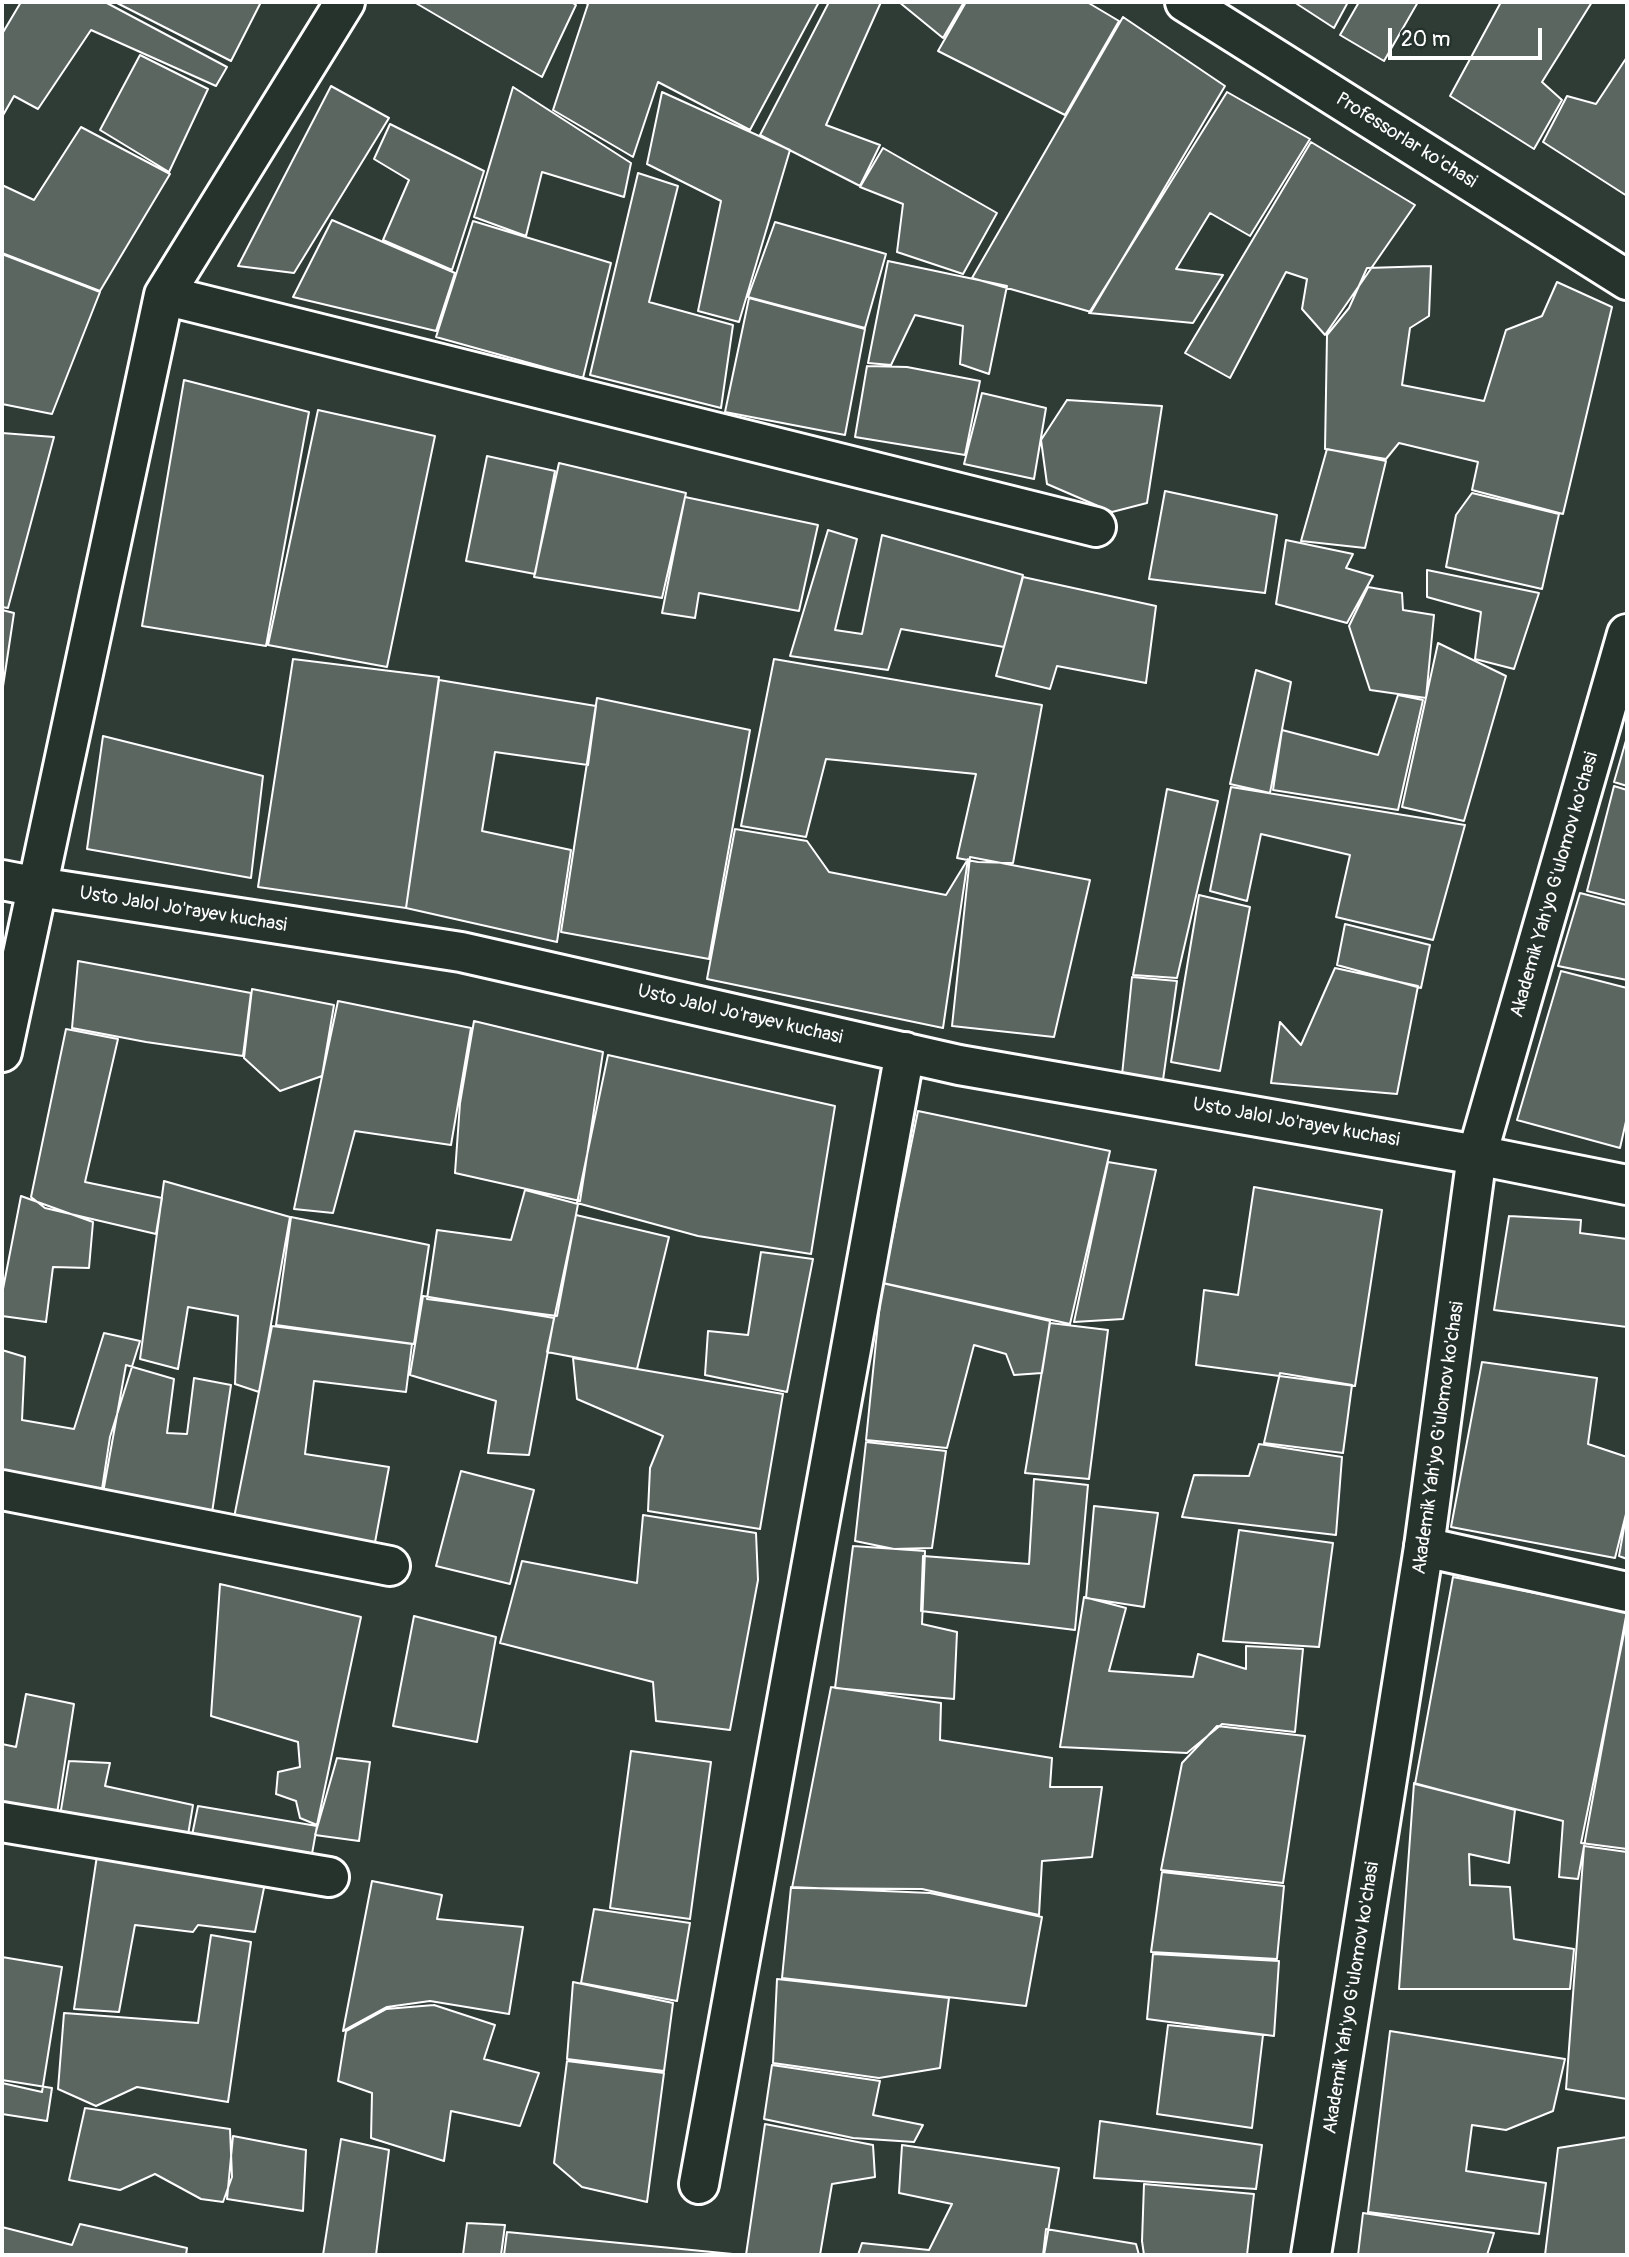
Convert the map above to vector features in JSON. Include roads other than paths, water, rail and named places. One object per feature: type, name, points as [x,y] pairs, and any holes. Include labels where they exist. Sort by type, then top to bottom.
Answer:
[{"type":"street","points":[[2,1052],[164,295],[345,2]]},
{"type":"street","name":"Professorlar ko'chasi","points":[[1185,2],[1627,280]]},
{"type":"street","points":[[164,295],[1096,527]]},
{"type":"street","name":"Akademik Yah'yo G'ulomov ko'chasi","points":[[1311,2255],[1424,1547],[1477,1155],[1627,634]]},
{"type":"street","name":"Usto Jalol Jo'rayev kuchasi","points":[[2,880],[461,952],[959,1065],[1477,1155],[1627,1185]]},
{"type":"street","points":[[699,2184],[905,1052]]},
{"type":"street","points":[[2,1490],[390,1566]]},
{"type":"street","points":[[1424,1547],[1627,1592]]},
{"type":"street","points":[[2,1822],[329,1877]]}]
